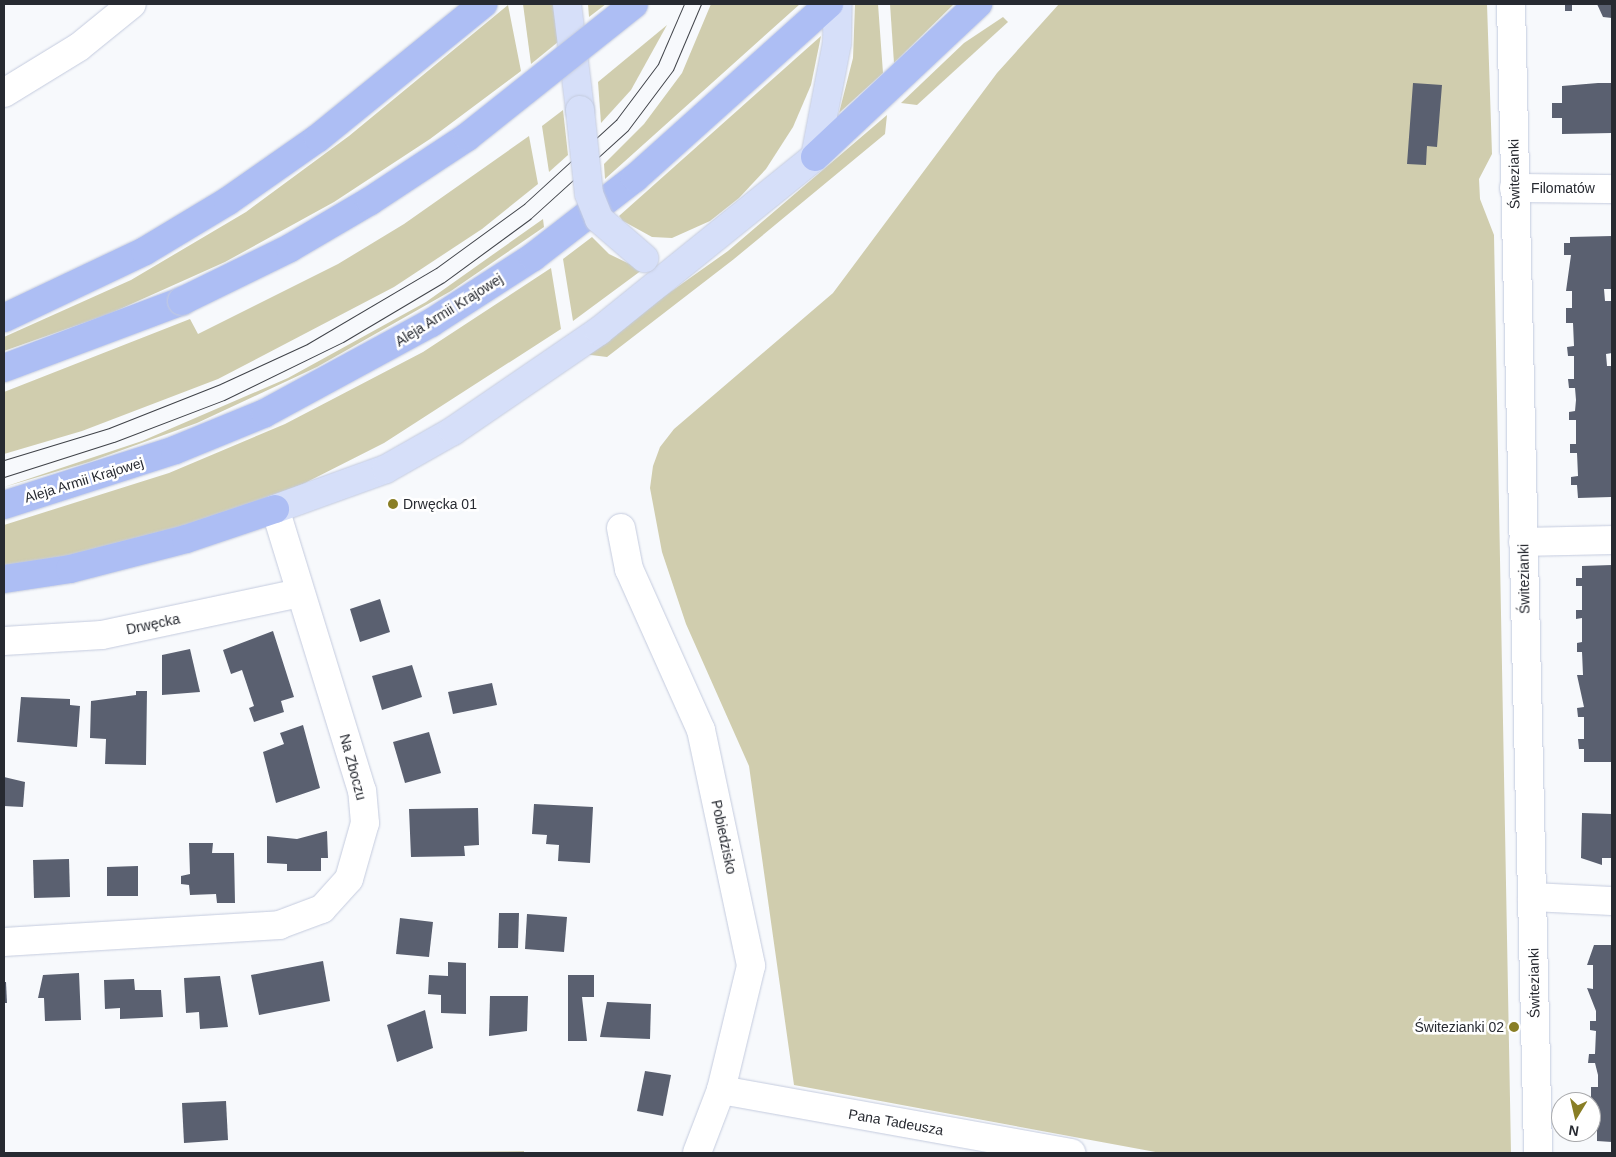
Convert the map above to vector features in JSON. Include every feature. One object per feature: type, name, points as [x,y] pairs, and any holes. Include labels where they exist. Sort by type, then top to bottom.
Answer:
[{"type":"main road","points":[[4,318],[145,251],[228,201],[318,138],[483,4]]},
{"type":"main road","points":[[4,368],[182,301],[290,248],[370,201],[467,137],[634,4]]},
{"type":"main road","name":"Aleja Armii Krajowej","points":[[4,505],[166,454],[265,413],[431,323],[533,257],[635,178],[829,4]]},
{"type":"main road","points":[[815,157],[978,4]]},
{"type":"main road","points":[[4,580],[123,555],[275,509]]},
{"type":"street","points":[[4,93],[79,47],[132,4]]},
{"type":"street","points":[[567,4],[589,194],[599,219],[644,258],[671,274]]},
{"type":"street","points":[[275,509],[370,476],[453,431],[599,331],[815,157],[838,43],[838,4]]},
{"type":"street","name":"Świtezianki","points":[[1511,4],[1538,1153]]},
{"type":"street","name":"Filomatów","points":[[1514,188],[1612,189]]},
{"type":"street","name":"Na Zboczu","points":[[4,942],[279,926],[322,909],[350,879],[359,856],[365,823],[362,791],[275,509]]},
{"type":"street","name":"Pobiedzisko","points":[[621,528],[629,569],[701,730],[751,966],[721,1090],[697,1153]]},
{"type":"street","points":[[1523,542],[1612,540]]},
{"type":"street","name":"Drwęcka","points":[[4,641],[102,635],[300,593]]},
{"type":"street","points":[[1532,897],[1612,901]]},
{"type":"street","name":"Pana Tadeusza","points":[[721,1090],[1071,1153]]},
{"type":"shaded area","points":[[523,4],[554,4],[558,42],[531,64]]},
{"type":"shaded area","points":[[588,4],[606,4],[589,17]]},
{"type":"shaded area","points":[[711,4],[800,4],[605,179],[604,164],[644,124],[682,73]]},
{"type":"shaded area","points":[[855,4],[878,4],[883,73],[839,113],[853,58]]},
{"type":"shaded area","points":[[890,4],[954,4],[894,63]]},
{"type":"shaded area","points":[[1059,4],[1487,4],[1492,154],[1479,179],[1480,199],[1494,235],[1511,1153],[1161,1153],[794,1085],[749,766],[686,624],[662,552],[650,488],[653,466],[660,447],[674,429],[833,293],[997,73]]},
{"type":"shaded area","points":[[508,5],[521,71],[430,139],[334,202],[225,262],[109,314],[4,351],[4,337],[131,280],[246,212],[349,136]]},
{"type":"shaded area","points":[[1003,17],[1008,22],[917,105],[901,103],[964,43]]},
{"type":"shaded area","points":[[667,25],[631,90],[601,123],[598,82]]},
{"type":"shaded area","points":[[821,36],[811,85],[793,127],[766,169],[739,198],[710,221],[672,238],[652,237],[623,221],[619,216]]},
{"type":"shaded area","points":[[563,110],[568,155],[549,172],[542,126]]},
{"type":"shaded area","points":[[887,115],[885,134],[734,259],[607,357],[583,354],[728,251]]},
{"type":"shaded area","points":[[529,136],[538,184],[482,229],[394,287],[218,379],[82,431],[4,454],[4,392],[190,319],[198,334],[338,264],[404,224]]},
{"type":"shaded area","points":[[543,219],[544,227],[451,291],[317,367],[197,423],[89,462],[4,487],[142,441],[288,378],[426,302]]},
{"type":"shaded area","points":[[592,237],[609,254],[642,270],[573,321],[563,259]]},
{"type":"shaded area","points":[[551,268],[561,329],[384,443],[303,484],[185,529],[4,571],[4,525],[169,473],[285,424],[423,352]]},
{"type":"shaded area","points":[[524,1151],[524,1153],[407,1153],[418,1152]]},
{"type":"building","points":[[1565,4],[1572,4],[1572,11],[1565,11]]},
{"type":"building","points":[[1597,4],[1612,4],[1612,18],[1603,17]]},
{"type":"building","points":[[1413,83],[1442,85],[1437,147],[1427,146],[1426,165],[1407,164]]},
{"type":"building","points":[[1612,83],[1612,133],[1562,134],[1562,118],[1552,118],[1552,103],[1562,103],[1562,86]]},
{"type":"building","points":[[1612,236],[1612,289],[1604,289],[1605,301],[1612,301],[1612,353],[1606,354],[1607,366],[1612,366],[1611,497],[1578,498],[1577,485],[1571,485],[1571,477],[1578,476],[1577,453],[1570,453],[1570,444],[1576,444],[1576,420],[1569,420],[1569,412],[1575,411],[1576,400],[1575,388],[1569,388],[1568,379],[1574,379],[1574,356],[1568,356],[1567,347],[1574,346],[1573,323],[1566,323],[1566,308],[1572,308],[1572,291],[1566,291],[1571,255],[1564,255],[1564,243],[1570,243],[1570,237]]},
{"type":"building","points":[[1612,565],[1612,762],[1584,762],[1584,749],[1579,749],[1578,739],[1584,739],[1584,717],[1578,717],[1577,708],[1584,707],[1577,675],[1583,675],[1582,652],[1577,652],[1577,643],[1582,642],[1582,618],[1576,619],[1576,610],[1582,610],[1582,586],[1576,586],[1576,578],[1582,578],[1582,566]]},
{"type":"building","points":[[380,599],[390,632],[360,642],[350,609]]},
{"type":"building","points":[[273,631],[294,697],[281,701],[284,712],[254,722],[249,708],[254,706],[242,670],[231,674],[223,650]]},
{"type":"building","points":[[190,649],[200,692],[162,695],[162,655]]},
{"type":"building","points":[[412,665],[422,697],[382,710],[372,676]]},
{"type":"building","points":[[492,683],[497,705],[453,714],[448,692]]},
{"type":"building","points":[[136,691],[147,691],[146,765],[105,764],[106,739],[90,738],[91,701],[136,695]]},
{"type":"building","points":[[21,697],[70,699],[70,705],[80,706],[77,747],[17,742]]},
{"type":"building","points":[[303,725],[320,788],[276,803],[263,752],[284,744],[280,733]]},
{"type":"building","points":[[429,732],[441,773],[405,783],[393,742]]},
{"type":"building","points":[[4,777],[25,782],[23,807],[4,806]]},
{"type":"building","points":[[534,804],[593,807],[590,863],[558,861],[559,845],[546,844],[547,835],[532,834]]},
{"type":"building","points":[[478,808],[479,845],[464,846],[465,856],[411,857],[409,809]]},
{"type":"building","points":[[1582,813],[1612,814],[1612,858],[1602,858],[1602,865],[1581,858]]},
{"type":"building","points":[[327,831],[328,858],[321,858],[321,871],[287,871],[287,864],[267,863],[267,836],[297,839]]},
{"type":"building","points":[[189,843],[213,843],[212,853],[234,853],[235,903],[217,903],[216,894],[190,895],[189,885],[181,884],[181,876],[190,874]]},
{"type":"building","points":[[69,859],[70,897],[34,898],[33,860]]},
{"type":"building","points":[[138,866],[138,896],[107,896],[107,867]]},
{"type":"building","points":[[499,913],[519,913],[518,948],[498,948]]},
{"type":"building","points":[[527,914],[567,917],[564,952],[525,949]]},
{"type":"building","points":[[400,918],[433,922],[429,957],[396,954]]},
{"type":"building","points":[[1594,945],[1612,945],[1612,1142],[1601,1141],[1601,1092],[1591,1092],[1591,1087],[1598,1087],[1595,1063],[1588,1063],[1589,1054],[1595,1054],[1596,1031],[1590,1030],[1590,1021],[1596,1021],[1596,1011],[1587,988],[1593,989],[1593,965],[1587,965]]},
{"type":"building","points":[[323,961],[330,1001],[259,1015],[251,975]]},
{"type":"building","points":[[448,962],[466,963],[466,1014],[441,1013],[441,995],[428,994],[429,975],[448,976]]},
{"type":"building","points":[[79,973],[81,1020],[45,1021],[44,998],[38,998],[43,975]]},
{"type":"building","points":[[568,975],[594,975],[594,997],[582,997],[587,1041],[568,1041]]},
{"type":"building","points":[[220,976],[228,1027],[200,1029],[199,1012],[186,1013],[184,978]]},
{"type":"building","points":[[134,979],[135,990],[161,990],[163,1017],[120,1019],[120,1008],[105,1009],[104,980]]},
{"type":"building","points":[[4,982],[6,982],[7,1003],[4,1003]]},
{"type":"building","points":[[490,996],[528,996],[527,1031],[489,1036]]},
{"type":"building","points":[[607,1002],[651,1004],[650,1039],[600,1037]]},
{"type":"building","points":[[425,1010],[433,1048],[397,1062],[387,1025]]},
{"type":"building","points":[[645,1071],[671,1075],[663,1116],[637,1111]]},
{"type":"building","points":[[226,1101],[228,1140],[184,1143],[182,1103]]},
{"type":"tram line","points":[[4,460],[109,428],[220,384],[307,344],[436,268],[524,204],[616,120],[658,64],[684,4]]},
{"type":"tram line","points":[[4,477],[114,442],[224,400],[343,342],[444,282],[530,219],[628,130],[673,70],[701,4]]},
{"type":"place","name":"Drwęcka 01","points":[[393,504]]},
{"type":"place","name":"Świtezianki 02","points":[[1514,1027]]}]
